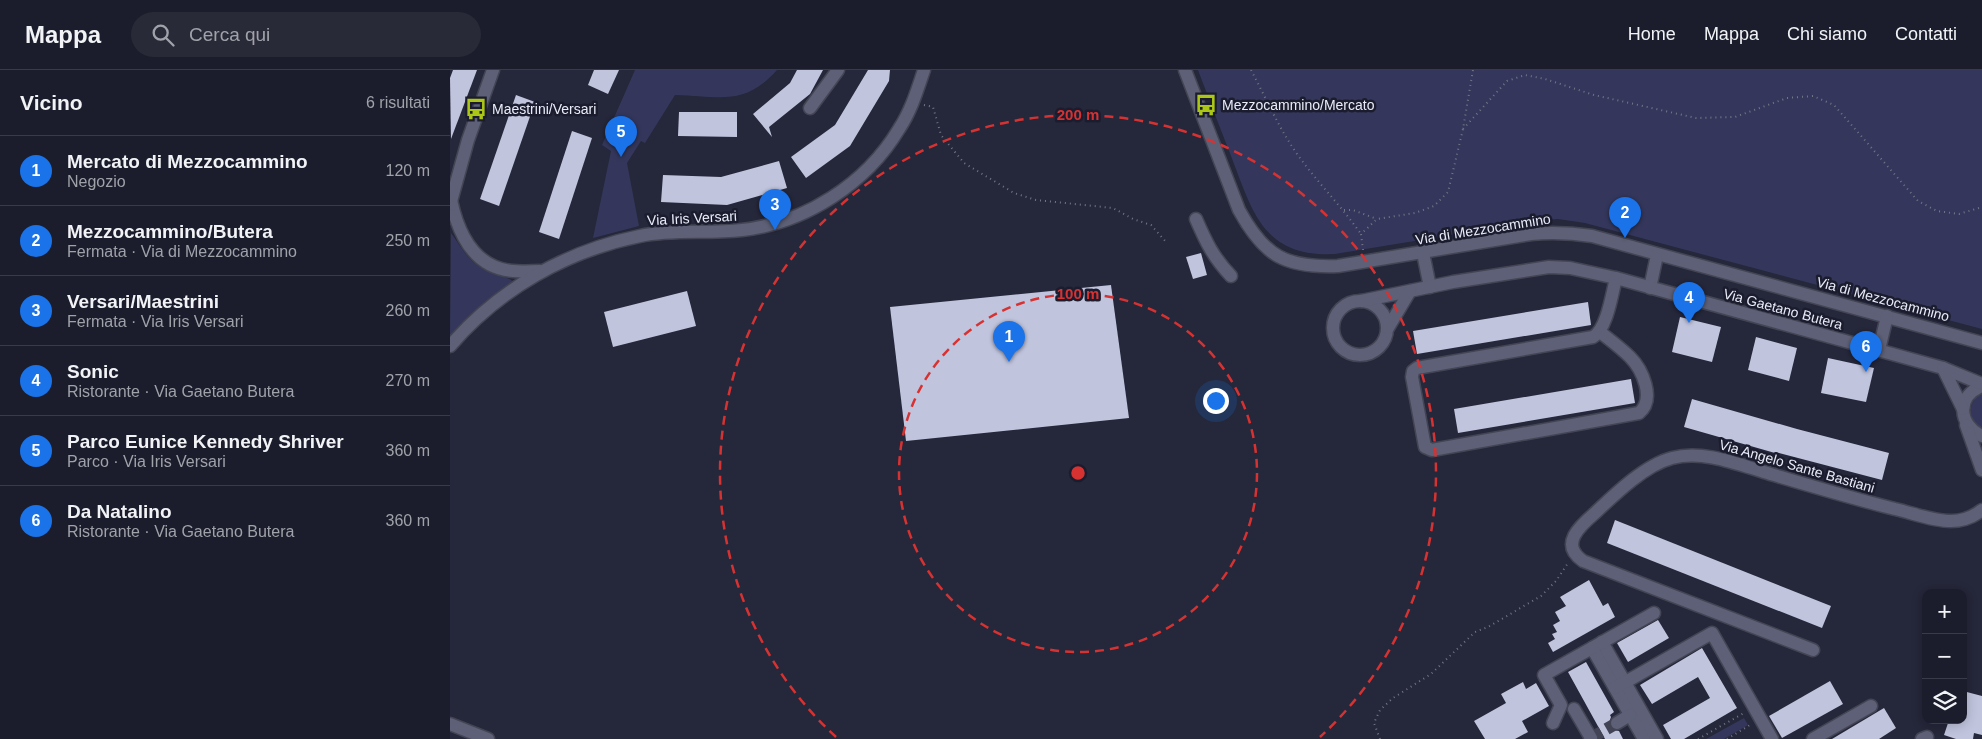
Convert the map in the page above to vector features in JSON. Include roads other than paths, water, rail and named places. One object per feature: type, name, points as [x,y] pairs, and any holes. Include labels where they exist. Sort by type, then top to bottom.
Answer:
[{"type":"street","points":[[493,70],[468,140],[451,202],[462,236],[470,248],[481,258],[494,266],[509,271],[540,271]]},
{"type":"street","points":[[810,108],[838,70]]},
{"type":"street","name":"Via Iris Versari","points":[[450,346],[470,324],[492,305],[540,271],[591,250],[638,236],[748,229],[785,220],[812,209],[836,195],[856,179],[884,150],[906,117],[924,70]]},
{"type":"street","name":"Via di Mezzocammino","points":[[1185,70],[1239,210],[1260,242],[1274,254],[1301,265],[1319,267],[1338,266],[1531,234],[1562,232],[1592,236],[1982,343]]},
{"type":"street","points":[[1196,219],[1216,260],[1231,276]]},
{"type":"street","points":[[1423,253],[1430,287]]},
{"type":"street","points":[[1650,288],[1657,254]]},
{"type":"street","name":"Via Gaetano Butera","points":[[1361,301],[1410,290],[1559,266],[1616,278],[1943,368],[1982,385]]},
{"type":"street","points":[[1600,332],[1628,354],[1642,375],[1646,398],[1645,407],[1639,413],[1432,450],[1425,447],[1412,377],[1414,369],[1588,338],[1600,332],[1616,278]]},
{"type":"street","points":[[1388,328],[1386,318],[1379,308],[1371,303],[1361,301],[1350,303],[1341,309],[1336,316],[1334,335],[1338,344],[1354,355],[1362,356],[1374,353],[1386,339],[1388,328],[1410,290]]},
{"type":"street","points":[[1879,350],[1887,316]]},
{"type":"street","points":[[1943,368],[1964,414],[1975,433],[1982,436]]},
{"type":"street","points":[[1982,385],[1970,393],[1964,414],[1982,470]]},
{"type":"street","name":"Via Angelo Sante Bastiani","points":[[1720,614],[1584,561],[1575,553],[1573,541],[1576,532],[1595,512],[1646,471],[1660,462],[1685,456],[1723,460],[1852,498],[1938,519],[1962,520],[1974,516],[1982,510]]},
{"type":"street","points":[[1553,723],[1561,705],[1544,675],[1654,613]]},
{"type":"street","points":[[1620,685],[1712,633],[1720,614],[1813,650]]},
{"type":"street","points":[[1712,633],[1772,739]]},
{"type":"street","points":[[1597,645],[1651,738]]},
{"type":"street","points":[[1620,685],[1630,715],[1651,738]]},
{"type":"street","points":[[1813,739],[1871,706]]},
{"type":"street","points":[[1574,709],[1590,739]]},
{"type":"street","points":[[1617,723],[1630,715]]},
{"type":"street","points":[[454,725],[488,739]]},
{"type":"tunnel","points":[[1591,738],[1617,723]]},
{"type":"place","name":"Mezzocammino/Mercato","points":[[1206,105]]},
{"type":"place","name":"Maestrini/Versari","points":[[476,109]]},
{"type":"place","name":"Parco Eunice Kennedy Shriver","points":[[621,157]]},
{"type":"place","name":"Versari/Maestrini","points":[[775,230]]},
{"type":"place","name":"Mezzocammino/Butera","points":[[1625,238]]},
{"type":"place","name":"Sonic","points":[[1689,323]]},
{"type":"place","name":"Mercato di Mezzocammino","points":[[1009,362]]},
{"type":"place","name":"Da Natalino","points":[[1866,372]]}]
